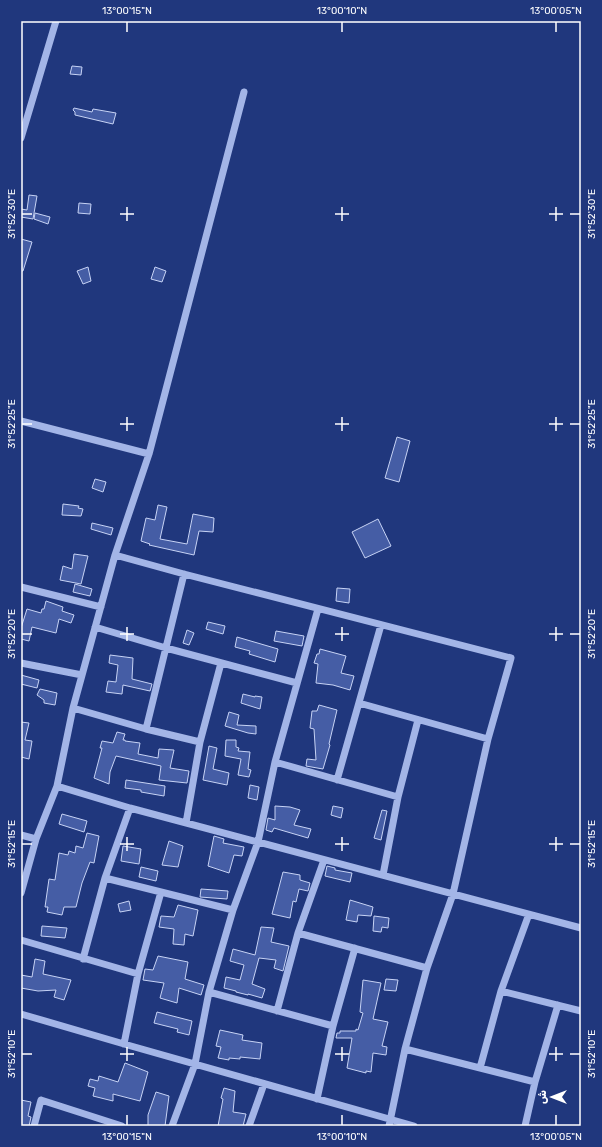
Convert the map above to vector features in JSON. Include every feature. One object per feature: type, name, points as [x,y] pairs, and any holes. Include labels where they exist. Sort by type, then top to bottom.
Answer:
[{"type":"street","points":[[21,138],[56,21]]},
{"type":"street","points":[[21,893],[36,839],[57,786],[73,708],[115,555],[149,454],[244,92]]},
{"type":"street","points":[[21,421],[149,454]]},
{"type":"street","points":[[115,555],[511,658],[488,739],[453,894],[427,968],[405,1049],[391,1123]]},
{"type":"street","points":[[146,729],[184,574]]},
{"type":"street","points":[[21,587],[101,607]]},
{"type":"street","points":[[172,1126],[195,1064],[209,992],[232,910],[258,842],[275,762],[318,609]]},
{"type":"street","points":[[337,780],[381,625]]},
{"type":"street","points":[[95,627],[297,684]]},
{"type":"street","points":[[21,662],[82,675]]},
{"type":"street","points":[[186,823],[200,742],[221,663]]},
{"type":"street","points":[[359,703],[488,739]]},
{"type":"street","points":[[73,708],[146,729],[200,742]]},
{"type":"street","points":[[383,875],[398,797],[418,720]]},
{"type":"street","points":[[275,762],[398,797]]},
{"type":"street","points":[[57,786],[130,808],[581,928]]},
{"type":"street","points":[[83,959],[105,878],[130,808]]},
{"type":"street","points":[[21,835],[36,839]]},
{"type":"street","points":[[277,1011],[298,932],[324,860]]},
{"type":"street","points":[[105,878],[232,910]]},
{"type":"street","points":[[124,1044],[138,974],[161,892]]},
{"type":"street","points":[[480,1068],[501,991],[529,914]]},
{"type":"street","points":[[298,932],[427,968]]},
{"type":"street","points":[[21,940],[138,974]]},
{"type":"street","points":[[317,1099],[333,1026],[355,948]]},
{"type":"street","points":[[501,991],[581,1011]]},
{"type":"street","points":[[209,992],[333,1026]]},
{"type":"street","points":[[525,1126],[535,1082],[558,1005]]},
{"type":"street","points":[[21,1014],[317,1099],[391,1123],[414,1126]]},
{"type":"street","points":[[405,1049],[535,1082]]},
{"type":"street","points":[[249,1126],[264,1084]]},
{"type":"street","points":[[34,1126],[41,1100],[98,1123],[122,1126]]},
{"type":"building","points":[[72,66],[82,67],[81,75],[70,74]]},
{"type":"building","points":[[74,108],[92,112],[93,109],[116,113],[113,124],[75,115],[73,110]]},
{"type":"building","points":[[29,195],[37,196],[33,219],[21,217],[21,209],[27,210]]},
{"type":"building","points":[[79,203],[91,204],[90,214],[78,213]]},
{"type":"building","points":[[35,213],[50,217],[48,224],[34,219]]},
{"type":"building","points":[[21,239],[32,242],[23,271],[21,271]]},
{"type":"building","points":[[88,267],[91,281],[83,284],[77,271]]},
{"type":"building","points":[[155,267],[166,271],[162,282],[151,279]]},
{"type":"building","points":[[397,437],[410,441],[399,482],[385,478]]},
{"type":"building","points":[[95,479],[106,482],[103,492],[92,488]]},
{"type":"building","points":[[63,504],[79,506],[78,508],[83,509],[81,516],[62,515]]},
{"type":"building","points":[[158,505],[167,507],[160,539],[187,544],[193,514],[214,518],[213,532],[199,531],[194,555],[149,545],[150,544],[141,541],[146,518],[155,520]]},
{"type":"building","points":[[378,519],[391,546],[365,558],[352,532]]},
{"type":"building","points":[[92,523],[113,528],[111,535],[91,529]]},
{"type":"building","points":[[74,554],[88,556],[81,584],[60,580],[63,566],[72,569]]},
{"type":"building","points":[[75,584],[92,589],[90,596],[73,592]]},
{"type":"building","points":[[337,588],[350,589],[349,603],[336,601]]},
{"type":"building","points":[[46,601],[63,607],[62,611],[74,615],[71,623],[59,619],[56,633],[32,627],[29,641],[21,639],[21,628],[27,609],[41,613],[42,609],[44,609]]},
{"type":"building","points":[[208,622],[225,626],[223,634],[206,629]]},
{"type":"building","points":[[187,630],[194,633],[189,645],[183,643]]},
{"type":"building","points":[[276,631],[304,636],[302,646],[274,641]]},
{"type":"building","points":[[237,637],[278,649],[275,662],[249,654],[250,651],[235,647]]},
{"type":"building","points":[[320,649],[346,656],[341,673],[354,676],[350,690],[333,685],[316,683],[318,664],[314,663]]},
{"type":"building","points":[[110,655],[133,658],[132,679],[152,684],[150,691],[123,685],[122,694],[106,692],[108,681],[116,682],[118,665],[109,663]]},
{"type":"building","points":[[21,675],[39,680],[37,688],[21,684]]},
{"type":"building","points":[[40,689],[57,693],[55,705],[44,703],[44,700],[37,695]]},
{"type":"building","points":[[243,694],[262,697],[260,709],[241,703]]},
{"type":"building","points":[[319,705],[337,710],[330,745],[323,769],[306,766],[307,759],[316,760],[314,729],[310,728],[312,711],[317,711]]},
{"type":"building","points":[[229,712],[239,715],[237,725],[256,726],[256,734],[225,726]]},
{"type":"building","points":[[21,722],[29,723],[25,740],[32,741],[29,759],[21,757]]},
{"type":"building","points":[[117,732],[125,734],[123,740],[125,741],[140,743],[138,754],[158,758],[159,749],[174,750],[170,768],[189,771],[187,783],[159,780],[161,766],[116,756],[110,772],[109,784],[94,778],[102,748],[100,748],[102,741],[113,743]]},
{"type":"building","points":[[226,740],[236,740],[236,747],[239,748],[238,751],[250,752],[248,769],[251,770],[249,777],[238,775],[241,759],[225,756]]},
{"type":"building","points":[[209,746],[217,748],[213,769],[229,773],[227,785],[203,780]]},
{"type":"building","points":[[126,780],[165,786],[164,796],[141,792],[141,790],[125,788]]},
{"type":"building","points":[[250,785],[259,787],[257,800],[248,798]]},
{"type":"building","points":[[275,806],[290,807],[300,810],[294,825],[311,829],[308,838],[274,828],[272,832],[266,830],[268,818],[275,820]]},
{"type":"building","points":[[333,806],[343,808],[341,818],[331,815]]},
{"type":"building","points":[[382,810],[387,811],[381,840],[374,838]]},
{"type":"building","points":[[62,814],[87,821],[84,832],[59,824]]},
{"type":"building","points":[[87,833],[99,836],[94,863],[90,862],[82,883],[76,907],[64,907],[62,915],[47,912],[48,907],[45,907],[49,879],[55,880],[59,853],[68,855],[69,851],[75,853],[76,846],[83,848]]},
{"type":"building","points":[[214,836],[224,839],[223,843],[244,847],[242,856],[234,855],[229,873],[208,866]]},
{"type":"building","points":[[169,841],[183,846],[178,867],[162,865]]},
{"type":"building","points":[[123,846],[141,849],[139,864],[121,861]]},
{"type":"building","points":[[327,866],[335,868],[335,870],[352,873],[350,882],[325,876]]},
{"type":"building","points":[[141,867],[158,871],[156,881],[139,877]]},
{"type":"building","points":[[283,872],[300,875],[300,880],[310,883],[308,891],[299,889],[296,902],[293,901],[290,918],[272,914]]},
{"type":"building","points":[[201,889],[228,891],[227,899],[200,897]]},
{"type":"building","points":[[350,900],[373,907],[371,916],[358,915],[357,922],[346,920]]},
{"type":"building","points":[[129,901],[131,910],[120,912],[118,904]]},
{"type":"building","points":[[178,905],[198,910],[193,936],[185,934],[184,945],[173,944],[174,929],[159,927],[161,916],[174,917]]},
{"type":"building","points":[[374,916],[389,918],[388,928],[382,927],[381,932],[373,931]]},
{"type":"building","points":[[42,926],[67,928],[65,938],[41,936]]},
{"type":"building","points":[[261,927],[274,928],[271,942],[289,946],[283,971],[274,968],[276,960],[259,958],[252,984],[265,989],[262,998],[224,988],[226,977],[240,980],[244,965],[230,961],[233,949],[255,955]]},
{"type":"building","points":[[158,956],[188,962],[185,979],[204,985],[201,995],[179,988],[177,1003],[160,998],[164,983],[143,980],[145,969],[153,970]]},
{"type":"building","points":[[35,959],[45,961],[43,974],[71,980],[64,1000],[54,997],[56,990],[38,991],[21,988],[21,975],[32,977]]},
{"type":"building","points":[[386,979],[398,980],[396,991],[384,990]]},
{"type":"building","points":[[363,980],[381,983],[373,1019],[388,1022],[382,1046],[387,1047],[386,1055],[373,1053],[371,1072],[366,1071],[366,1073],[347,1068],[352,1038],[336,1038],[337,1033],[340,1033],[340,1031],[358,1030],[363,1013],[360,1012]]},
{"type":"building","points":[[157,1012],[192,1021],[189,1035],[177,1032],[178,1029],[154,1023]]},
{"type":"building","points":[[220,1030],[243,1035],[242,1040],[262,1043],[260,1059],[240,1057],[240,1059],[229,1058],[229,1060],[218,1058],[221,1047],[216,1046]]},
{"type":"building","points":[[125,1063],[148,1072],[140,1101],[113,1094],[113,1101],[93,1096],[95,1088],[88,1086],[90,1079],[98,1081],[99,1076],[118,1082]]},
{"type":"building","points":[[224,1088],[235,1091],[233,1112],[246,1114],[243,1126],[218,1126],[223,1099],[221,1098]]},
{"type":"building","points":[[156,1092],[169,1096],[165,1126],[148,1126],[148,1115]]},
{"type":"building","points":[[21,1100],[31,1102],[28,1116],[31,1117],[29,1126],[21,1126]]}]
